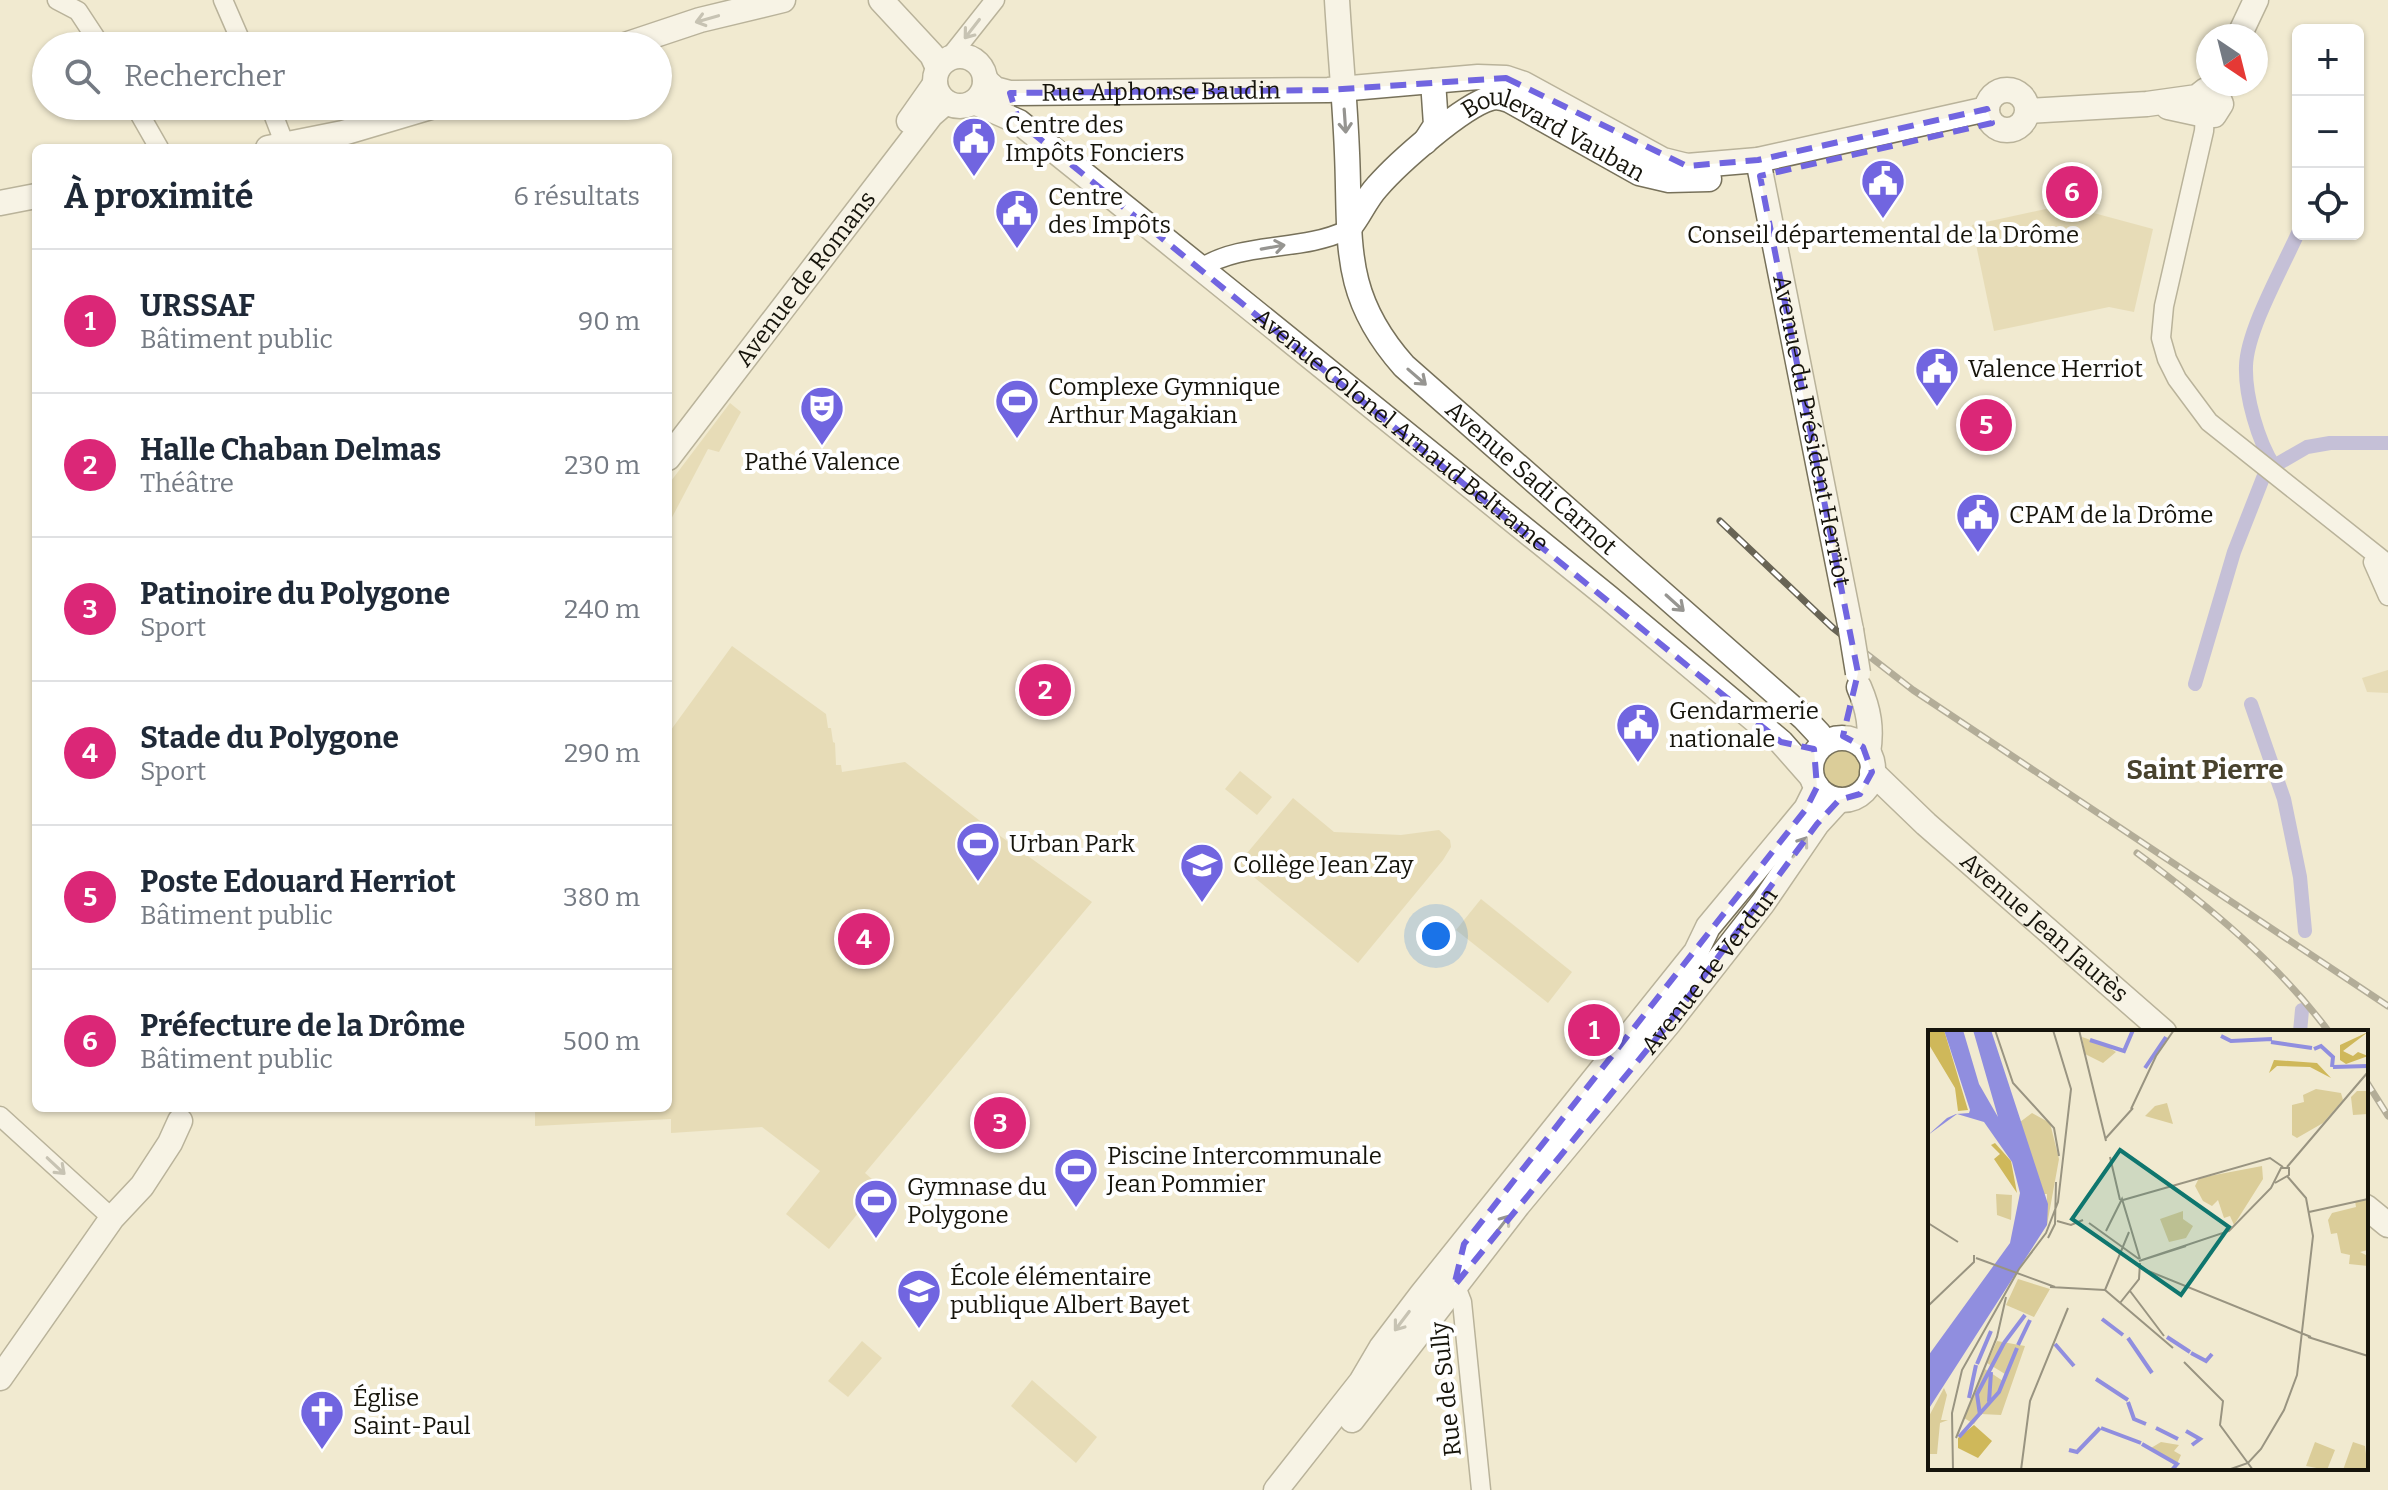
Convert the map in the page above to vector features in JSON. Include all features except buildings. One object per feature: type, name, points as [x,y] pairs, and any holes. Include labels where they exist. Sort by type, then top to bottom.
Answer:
[{"type":"main road","points":[[664,32],[783,0]]},
{"type":"main road","points":[[881,0],[941,71],[960,106],[974,102],[982,93],[985,80],[981,67],[971,58],[960,56],[941,71]]},
{"type":"main road","name":"Avenue Sadi Carnot","points":[[1337,0],[1350,258],[1360,297],[1384,343],[1404,366],[1819,734],[1832,741]]},
{"type":"main road","points":[[2245,24],[2256,0]]},
{"type":"main road","name":"Avenue Sadi Carnot","points":[[1339,25],[1345,46],[1359,70],[1372,79],[1391,84]]},
{"type":"main road","name":"Avenue de Romans","points":[[672,453],[931,115],[941,71]]},
{"type":"main road","name":"Avenue de Romans","points":[[672,431],[923,103],[941,71]]},
{"type":"main road","name":"Boulevard Vauban","points":[[1342,89],[1478,77],[1516,80],[1663,160],[1687,166],[1759,168]]},
{"type":"main road","name":"Rue Alphonse Baudin","points":[[985,80],[995,89],[1010,93],[1342,89]]},
{"type":"main road","name":"Boulevard Vauban","points":[[1423,144],[1436,125],[1433,81]]},
{"type":"main road","points":[[2002,90],[2015,91],[2025,104],[2024,122],[2014,129],[2002,129],[1990,116],[1991,98],[2002,90]]},
{"type":"main road","points":[[1010,93],[1019,122]]},
{"type":"main road","name":"Boulevard Vauban","points":[[1423,144],[1471,108],[1497,97],[1519,106],[1630,168],[1661,179],[1679,181],[1759,168],[1990,116]]},
{"type":"main road","points":[[2025,104],[2147,104],[2208,97]]},
{"type":"main road","name":"Avenue Colonel Arnaud Beltrame","points":[[974,102],[1019,122],[1201,268],[1608,597],[1781,742],[1814,781]]},
{"type":"main road","points":[[291,144],[387,120]]},
{"type":"main road","points":[[1347,230],[1378,185],[1423,144]]},
{"type":"main road","name":"Avenue Sadi Carnot","points":[[1347,153],[1358,180],[1364,185],[1378,185]]},
{"type":"main road","name":"Avenue du Président Herriot","points":[[1759,168],[1848,613],[1858,680],[1867,705],[1870,762]]},
{"type":"main road","points":[[0,203],[32,197]]},
{"type":"main road","name":"Avenue du Président Herriot","points":[[1832,741],[1852,715],[1858,680]]},
{"type":"main road","points":[[1781,742],[1802,747],[1832,741],[1857,742],[1870,762],[1868,785],[1849,797],[1823,793],[1814,781],[1813,758],[1832,741]]},
{"type":"main road","name":"Avenue Jean Jaurès","points":[[1870,762],[1926,824],[2162,1030]]},
{"type":"main road","name":"Avenue de Verdun","points":[[1276,1490],[1361,1382],[1381,1348],[1414,1304],[1696,952],[1708,927],[1806,809],[1814,781]]},
{"type":"main road","name":"Avenue Jean Jaurès","points":[[1849,797],[1886,802],[1926,824]]},
{"type":"main road","name":"Avenue de Verdun","points":[[1294,1490],[1375,1391],[1454,1286],[1669,1023],[1763,903],[1817,824],[1849,797]]},
{"type":"main road","points":[[0,1378],[115,1214],[142,1186],[170,1143],[184,1114]]},
{"type":"main road","points":[[2368,1209],[2388,1225]]},
{"type":"street","points":[[57,0],[78,11],[92,32]]},
{"type":"street","points":[[223,0],[237,32]]},
{"type":"street","name":"Avenue de Romans","points":[[941,71],[995,0]]},
{"type":"street","points":[[2208,97],[2204,131],[2164,306],[2161,338],[2167,359],[2183,388],[2209,422],[2384,561],[2388,571]]},
{"type":"street","points":[[143,120],[157,144]]},
{"type":"street","points":[[272,120],[276,144]]},
{"type":"street","points":[[1201,268],[1219,257],[1325,239],[1347,230]]},
{"type":"street","points":[[2358,543],[2375,565],[2388,596]]},
{"type":"street","points":[[0,1116],[115,1214]]},
{"type":"street","name":"Avenue de Verdun","points":[[1454,1286],[1451,1277],[1464,1244]]},
{"type":"street","name":"Rue de Sully","points":[[1454,1286],[1462,1302],[1481,1490]]},
{"type":"highlighted area","points":[[1506,78],[1687,166],[1758,160],[1987,109],[1992,123],[1760,176],[1858,673],[1843,736],[1863,747],[1872,772],[1860,794],[1839,800],[1817,824],[1669,1023],[1454,1286],[1464,1244],[1806,809],[1817,787],[1814,749],[1781,742],[1019,122],[1010,93],[1328,90]]},
{"type":"shaded area","points":[[2064,205],[2153,229],[2134,312],[2109,307],[1994,331],[1972,225]]},
{"type":"shaded area","points":[[730,403],[741,412],[719,452],[708,449],[672,517],[672,480]]},
{"type":"shaded area","points":[[732,646],[826,714],[835,743],[836,765],[841,765],[842,772],[905,762],[989,828],[1092,902],[865,1173],[880,1186],[829,1249],[786,1214],[820,1171],[762,1127],[671,1133],[671,1119],[535,1126],[535,1112],[672,1112],[672,728]]},
{"type":"shaded area","points":[[2388,670],[2388,693],[2367,692],[2362,678]]},
{"type":"shaded area","points":[[1836,747],[1854,751],[1863,767],[1856,784],[1845,790],[1828,786],[1819,770],[1829,750]]},
{"type":"shaded area","points":[[1240,771],[1272,797],[1257,815],[1225,789]]},
{"type":"shaded area","points":[[1293,798],[1334,832],[1401,835],[1439,830],[1450,840],[1451,847],[1443,860],[1358,963],[1238,864]]},
{"type":"shaded area","points":[[1481,899],[1572,972],[1548,1003],[1456,930]]},
{"type":"shaded area","points":[[862,1341],[882,1358],[848,1397],[828,1381]]},
{"type":"shaded area","points":[[1032,1380],[1097,1437],[1076,1463],[1011,1406]]},
{"type":"waterway","points":[[2274,466],[2254,418],[2246,366],[2252,335],[2295,240]]},
{"type":"waterway","points":[[2195,684],[2234,552],[2263,478],[2274,466],[2307,447],[2330,443],[2388,443]]},
{"type":"waterway","points":[[2251,704],[2284,799],[2300,877],[2305,931]]},
{"type":"waterway","points":[[2300,1030],[2302,1010]]},
{"type":"railway","points":[[1720,521],[1833,628],[1913,690],[2388,1006]]},
{"type":"railway","points":[[2137,853],[2264,958],[2327,1030]]},
{"type":"railway","points":[[2368,1084],[2388,1116]]},
{"type":"place","name":"Centre des Impôts Fonciers","points":[[974,178]]},
{"type":"place","name":"Préfecture de la Drôme","points":[[2072,192]]},
{"type":"place","name":"Conseil départemental de la Drôme","points":[[1883,220]]},
{"type":"place","name":"Centre des Impôts","points":[[1017,250]]},
{"type":"place","name":"Valence Herriot","points":[[1937,408]]},
{"type":"place","name":"Poste Edouard Herriot","points":[[1986,425]]},
{"type":"place","name":"Complexe Gymnique Arthur Magakian","points":[[1017,440]]},
{"type":"place","name":"Pathé Valence","points":[[822,447]]},
{"type":"place","name":"CPAM de la Drôme","points":[[1978,554]]},
{"type":"place","name":"Halle Chaban Delmas","points":[[1045,690]]},
{"type":"place","name":"Gendarmerie nationale","points":[[1638,764]]},
{"type":"place","name":"Urban Park","points":[[978,883]]},
{"type":"place","name":"Collège Jean Zay","points":[[1202,904]]},
{"type":"place","name":"Stade du Polygone","points":[[864,939]]},
{"type":"place","name":"URSSAF","points":[[1594,1030]]},
{"type":"place","name":"Patinoire du Polygone","points":[[1000,1123]]},
{"type":"place","name":"Piscine Intercommunale Jean Pommier","points":[[1076,1209]]},
{"type":"place","name":"Gymnase du Polygone","points":[[876,1240]]},
{"type":"place","name":"École élémentaire publique Albert Bayet","points":[[919,1330]]},
{"type":"place","name":"Église Saint-Paul","points":[[322,1451]]},
{"type":"district","name":"Saint Pierre","points":[[2205,769]]}]
